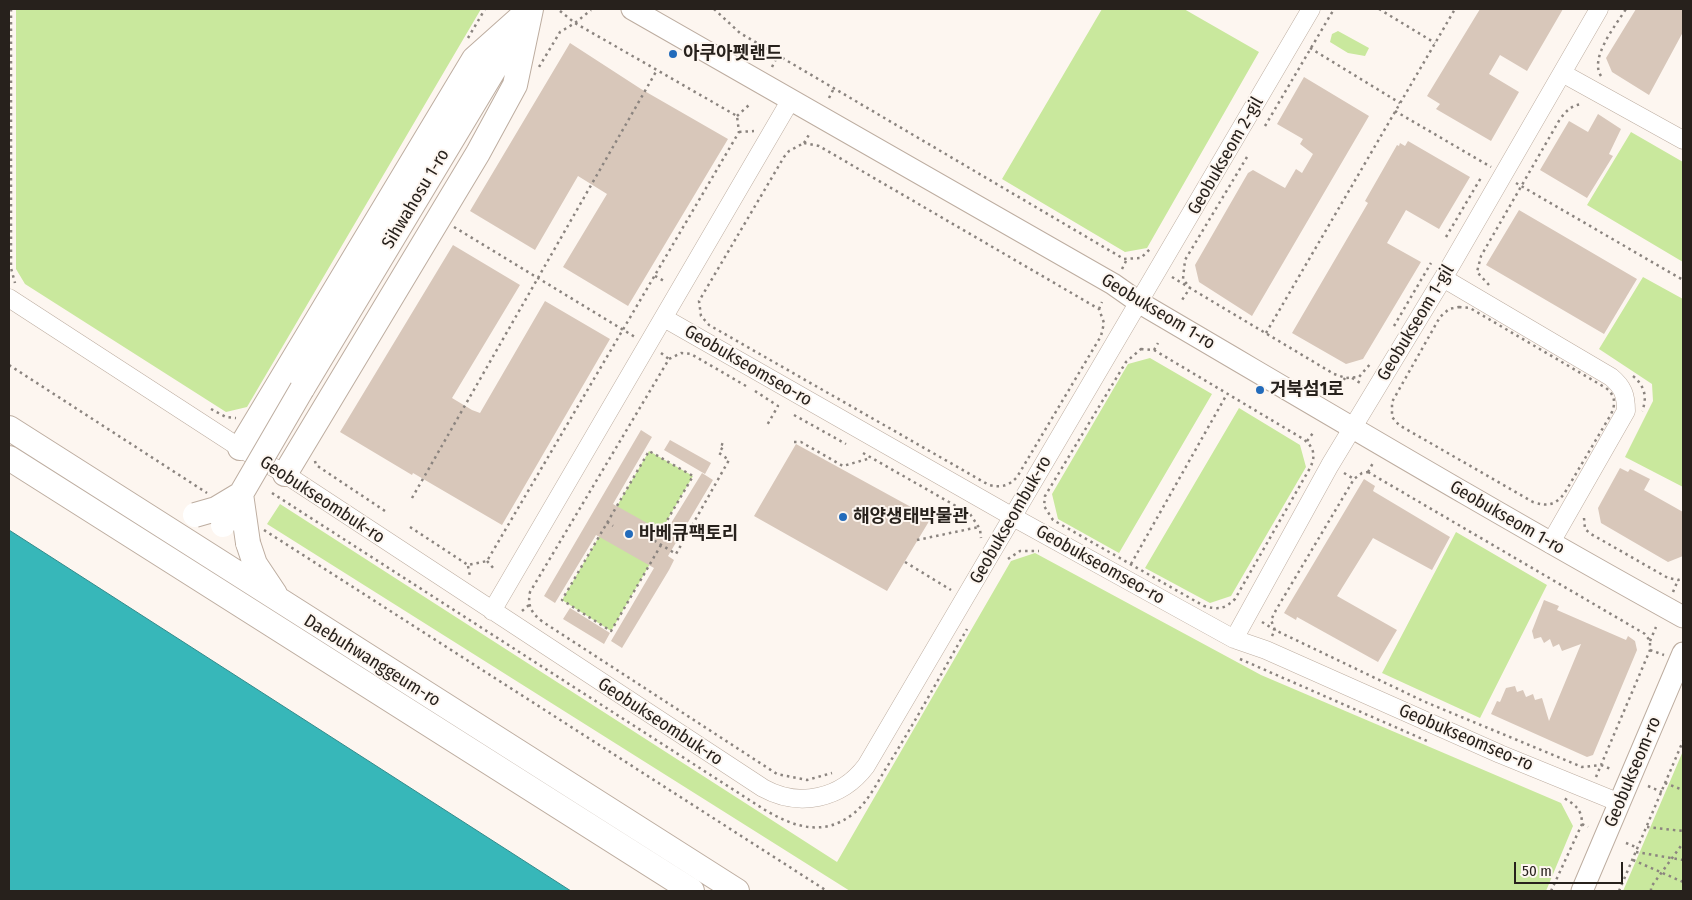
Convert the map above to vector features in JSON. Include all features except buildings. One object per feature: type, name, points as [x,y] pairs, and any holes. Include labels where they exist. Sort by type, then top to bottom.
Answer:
[{"type":"main road","name":"Sihwahosu 1-ro","points":[[206,554],[302,389],[530,9]]},
{"type":"main road","points":[[240,448],[474,59],[530,9]]},
{"type":"main road","points":[[278,484],[478,153],[514,85],[530,9]]},
{"type":"main road","name":"Daebuhwanggeum-ro","points":[[9,428],[282,604],[736,891]]},
{"type":"main road","name":"Daebuhwanggeum-ro","points":[[9,458],[692,891]]},
{"type":"main road","points":[[137,509],[188,516],[216,509],[241,494],[254,534],[255,564],[282,604]]},
{"type":"main road","points":[[193,576],[206,554]]},
{"type":"street","name":"Geobukseom 1-ro","points":[[632,9],[1113,284],[1140,303],[1550,544],[1683,617]]},
{"type":"street","name":"Geobukseom 2-gil","points":[[1140,303],[1311,9]]},
{"type":"street","name":"Geobukseom 1-gil","points":[[1234,647],[1353,429],[1599,9]]},
{"type":"street","points":[[1562,73],[1683,140]]},
{"type":"street","name":"Geobukseomseo-ro","points":[[790,101],[664,318],[1013,517],[1234,647],[1266,650],[1500,754],[1620,803]]},
{"type":"street","points":[[1443,278],[1622,385],[1626,399],[1626,411],[1550,544]]},
{"type":"street","name":"Geobukseombuk-ro","points":[[14,292],[240,448],[278,484],[492,611],[763,788],[788,799],[817,798],[838,792],[856,780],[866,766],[1140,303]]},
{"type":"street","points":[[492,611],[664,318]]},
{"type":"street","name":"Geobukseom-ro","points":[[1582,891],[1620,803],[1673,654]]},
{"type":"path","points":[[11,9],[10,268],[14,292]]},
{"type":"path","points":[[465,43],[485,9]]},
{"type":"path","points":[[714,9],[740,33],[1127,259],[1141,258],[1155,242]]},
{"type":"path","points":[[1264,126],[1334,9]]},
{"type":"path","points":[[1379,9],[1435,43]]},
{"type":"path","points":[[1266,333],[1455,9]]},
{"type":"path","points":[[1605,79],[1596,68],[1597,57],[1626,9]]},
{"type":"path","points":[[536,73],[560,32],[575,23],[590,10]]},
{"type":"path","points":[[560,11],[575,23],[737,116]]},
{"type":"path","points":[[1310,48],[1400,103]]},
{"type":"path","points":[[772,67],[778,55]]},
{"type":"path","points":[[412,498],[657,70]]},
{"type":"path","points":[[829,98],[834,88]]},
{"type":"path","points":[[1472,279],[1477,272],[1481,256],[1567,110],[1575,105],[1589,104]]},
{"type":"path","points":[[737,116],[749,105]]},
{"type":"path","points":[[1395,111],[1493,169]]},
{"type":"path","points":[[410,527],[468,565],[487,561],[739,132],[737,116]]},
{"type":"path","points":[[739,132],[755,130]]},
{"type":"path","points":[[804,143],[819,146],[1099,309],[1104,323],[1101,336],[1017,478],[1009,484],[997,487],[989,485],[709,324],[702,316],[699,301],[789,151],[804,143],[810,133]]},
{"type":"path","points":[[782,147],[789,151]]},
{"type":"path","points":[[1190,288],[1183,279],[1185,260],[1247,157]]},
{"type":"path","points":[[1446,236],[1484,174]]},
{"type":"path","points":[[1513,181],[1683,280]]},
{"type":"path","points":[[448,223],[635,337]]},
{"type":"path","points":[[1121,269],[1127,259]]},
{"type":"path","points":[[1391,330],[1431,263]]},
{"type":"path","points":[[1477,272],[1481,279],[1497,290]]},
{"type":"path","points":[[655,276],[666,282]]},
{"type":"path","points":[[1172,277],[1334,374],[1346,378],[1358,377],[1366,371],[1376,356]]},
{"type":"path","points":[[1182,300],[1190,288]]},
{"type":"path","points":[[694,298],[699,301]]},
{"type":"path","points":[[1099,309],[1102,302]]},
{"type":"path","points":[[1458,307],[1470,308],[1606,388],[1615,401],[1610,416],[1564,494],[1553,504],[1548,505],[1534,502],[1396,423],[1390,411],[1392,402],[1440,317],[1449,309],[1458,307]]},
{"type":"path","points":[[1154,350],[1158,343]]},
{"type":"path","points":[[681,353],[685,346]]},
{"type":"path","points":[[1134,348],[1138,350],[1154,350],[1227,393],[1307,442],[1314,455],[1310,468],[1230,605],[1215,609],[1204,606],[1054,520],[1046,512],[1044,500],[1126,362],[1138,350]]},
{"type":"path","points":[[662,353],[669,358]]},
{"type":"path","points":[[746,386],[690,354],[681,353],[669,358],[530,592],[529,605],[536,617],[543,622],[777,774],[807,780],[837,771]]},
{"type":"path","points":[[9,365],[209,494]]},
{"type":"path","points":[[1631,374],[1643,386],[1645,395],[1640,415]]},
{"type":"path","points":[[1337,392],[1346,378]]},
{"type":"path","points":[[1352,378],[1365,386]]},
{"type":"path","points":[[755,391],[778,406],[766,426]]},
{"type":"path","points":[[1131,564],[1227,393]]},
{"type":"path","points":[[205,405],[226,418],[240,417]]},
{"type":"path","points":[[794,415],[846,444]]},
{"type":"path","points":[[1394,427],[1396,423]]},
{"type":"path","points":[[1307,442],[1313,433]]},
{"type":"path","points":[[794,442],[801,442],[843,466],[872,458]]},
{"type":"path","points":[[662,545],[611,631],[562,600],[649,451],[693,476],[655,541],[662,545],[676,554],[729,460],[719,453],[724,445],[721,444]]},
{"type":"path","points":[[862,453],[970,514],[979,527],[981,536],[979,542]]},
{"type":"path","points":[[313,471],[316,466],[315,459]]},
{"type":"path","points":[[1368,472],[1374,461]]},
{"type":"path","points":[[316,466],[388,513]]},
{"type":"path","points":[[1342,472],[1354,479]]},
{"type":"path","points":[[1271,638],[1275,630],[1271,620],[1276,610],[1354,479],[1362,473],[1368,472],[1637,629],[1650,640]]},
{"type":"path","points":[[278,484],[292,506],[765,810],[794,826],[818,828],[842,820],[853,814],[863,804],[897,751],[971,622]]},
{"type":"path","points":[[292,506],[295,501]]},
{"type":"path","points":[[1585,515],[1583,523],[1591,534],[1668,578],[1678,580],[1683,578]]},
{"type":"path","points":[[608,522],[613,526]]},
{"type":"path","points":[[918,540],[979,527]]},
{"type":"path","points":[[254,534],[827,891]]},
{"type":"path","points":[[1005,562],[1014,553],[1025,550],[1038,550],[1047,555]]},
{"type":"path","points":[[487,561],[495,570]]},
{"type":"path","points":[[905,562],[951,590],[956,582]]},
{"type":"path","points":[[468,565],[470,576]]},
{"type":"path","points":[[1673,592],[1678,580]]},
{"type":"path","points":[[523,587],[530,592]]},
{"type":"path","points":[[451,607],[454,603]]},
{"type":"path","points":[[522,612],[529,605]]},
{"type":"path","points":[[1230,605],[1234,608]]},
{"type":"path","points":[[1258,620],[1423,701],[1582,767],[1601,765],[1614,770]]},
{"type":"path","points":[[1596,778],[1650,650],[1650,640],[1656,627]]},
{"type":"path","points":[[1234,647],[1257,668],[1435,744]]},
{"type":"path","points":[[1650,650],[1673,654]]},
{"type":"path","points":[[1257,668],[1260,664]]},
{"type":"path","points":[[1619,891],[1683,741]]},
{"type":"path","points":[[1665,783],[1683,790]]},
{"type":"path","points":[[1648,786],[1662,792]]},
{"type":"path","points":[[1562,798],[1578,808],[1582,815]]},
{"type":"path","points":[[1551,891],[1582,824],[1584,810]]},
{"type":"path","points":[[1582,824],[1588,827]]},
{"type":"path","points":[[1647,827],[1683,831]]},
{"type":"path","points":[[1626,843],[1638,848]]},
{"type":"path","points":[[1651,891],[1651,887],[1683,843]]},
{"type":"path","points":[[1636,852],[1683,860]]},
{"type":"path","points":[[1633,860],[1683,882]]},
{"type":"green space","points":[[16,9],[481,9],[247,407],[226,412],[25,284],[16,269]]},
{"type":"green space","points":[[1102,9],[1184,9],[1259,52],[1147,248],[1125,252],[1002,179]]},
{"type":"green space","points":[[1338,31],[1369,48],[1365,56],[1348,53],[1330,42],[1332,34]]},
{"type":"green space","points":[[1631,132],[1683,162],[1683,262],[1587,205]]},
{"type":"green space","points":[[1643,277],[1683,299],[1683,487],[1625,457],[1653,401],[1652,384],[1599,349]]},
{"type":"green space","points":[[1150,358],[1212,394],[1119,553],[1058,519],[1052,494],[1128,364]]},
{"type":"green space","points":[[1239,408],[1300,445],[1306,467],[1231,596],[1210,603],[1145,568]]},
{"type":"green space","points":[[649,451],[693,476],[655,541],[661,545],[611,631],[562,600]]},
{"type":"green space","points":[[280,504],[837,862],[1011,561],[1035,553],[1261,675],[1561,803],[1573,826],[1546,891],[850,891],[267,524]]},
{"type":"green space","points":[[1456,532],[1547,585],[1480,718],[1382,673]]},
{"type":"green space","points":[[1683,751],[1683,891],[1623,891]]},
{"type":"water","points":[[9,530],[571,891],[9,891]]},
{"type":"place","name":"아쿠아펫랜드","points":[[673,54]]},
{"type":"place","name":"거북섬1로","points":[[1260,390]]},
{"type":"place","name":"해양생태박물관","points":[[843,517]]},
{"type":"place","name":"바베큐팩토리","points":[[629,534]]}]
